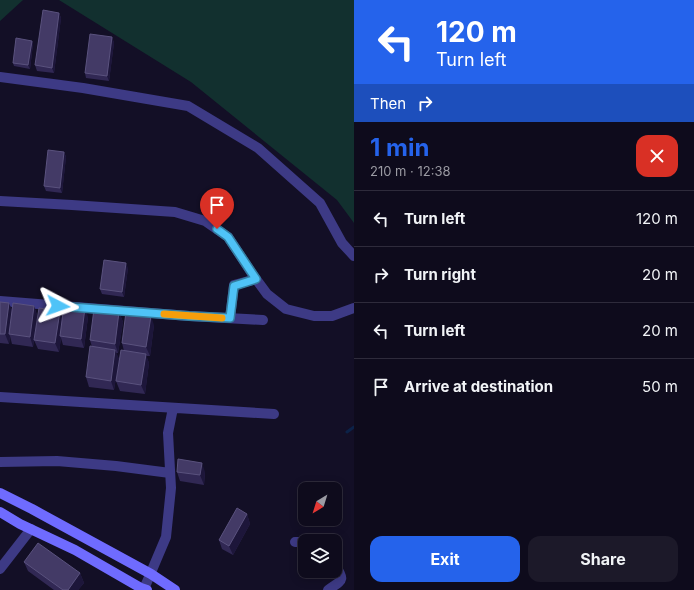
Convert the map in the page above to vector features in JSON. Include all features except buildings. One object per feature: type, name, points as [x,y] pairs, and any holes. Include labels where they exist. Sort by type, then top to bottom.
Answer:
[{"type":"street","points":[[0,77],[83,88],[188,106],[258,148],[320,203],[342,243],[354,256]]},
{"type":"street","points":[[0,201],[175,212],[205,221],[228,237],[267,294],[286,309],[314,316],[332,316],[354,308]]},
{"type":"street","points":[[230,318],[234,286],[256,279]]},
{"type":"street","points":[[0,301],[189,316],[263,320]]},
{"type":"street","points":[[0,397],[274,414]]},
{"type":"street","points":[[0,512],[20,524],[75,550],[145,589],[166,537],[171,488],[168,433],[173,408]]},
{"type":"street","points":[[0,462],[57,461],[116,466],[170,473]]},
{"type":"street","points":[[0,493],[151,574],[175,590]]},
{"type":"street","points":[[0,570],[31,529]]},
{"type":"street","points":[[328,590],[342,578]]},
{"type":"green space","points":[[0,0],[23,0],[0,21]]},
{"type":"green space","points":[[59,0],[354,0],[354,223],[337,200],[191,82]]},
{"type":"waterway","points":[[347,432],[354,427]]},
{"type":"slow traffic","points":[[164,314],[222,318]]},
{"type":"route","points":[[58,306],[230,318],[234,286],[256,279],[228,237],[217,229]]}]
